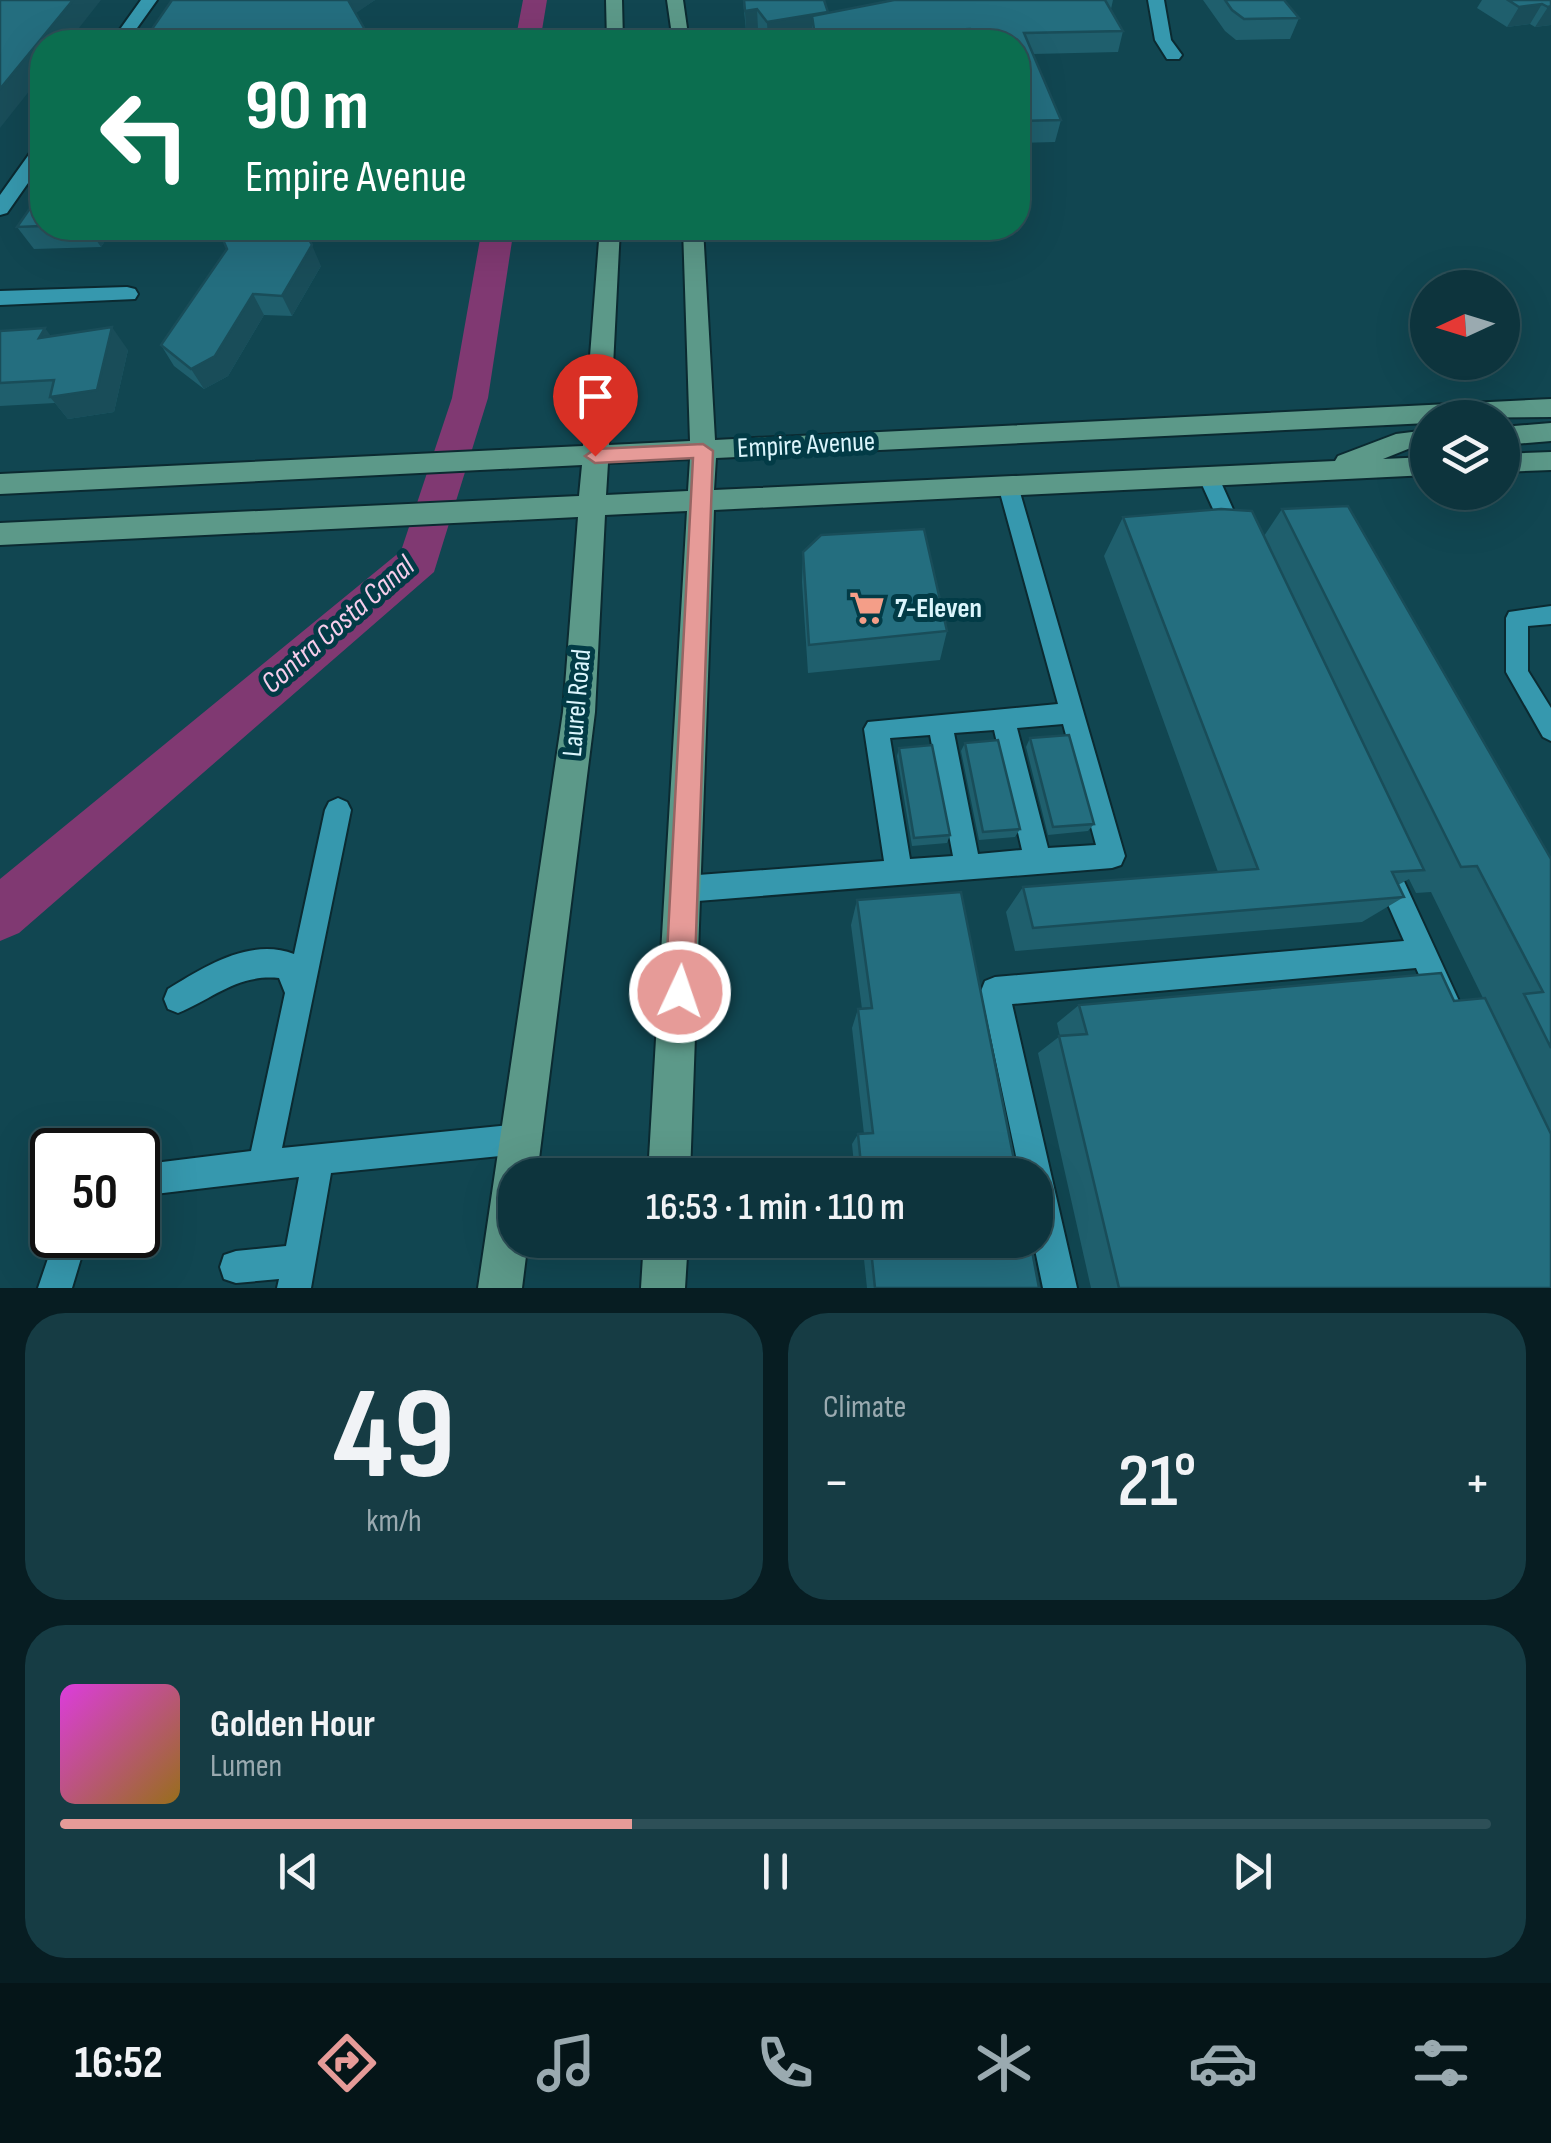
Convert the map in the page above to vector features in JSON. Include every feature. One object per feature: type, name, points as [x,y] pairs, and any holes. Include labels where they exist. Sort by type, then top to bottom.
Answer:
[{"type":"main road","points":[[614,0],[615,30]]},
{"type":"main road","points":[[675,0],[679,30]]},
{"type":"main road","name":"Laurel Road","points":[[518,1158],[579,712],[609,240]]},
{"type":"main road","points":[[670,1158],[702,503],[694,240]]},
{"type":"main road","name":"Empire Avenue","points":[[0,484],[1551,408]]},
{"type":"main road","points":[[1520,435],[1551,432]]},
{"type":"main road","points":[[1331,471],[1410,440]]},
{"type":"main road","points":[[1520,462],[1551,461]]},
{"type":"main road","name":"Empire Avenue","points":[[0,534],[1010,489],[1410,467]]},
{"type":"main road","name":"Laurel Road","points":[[500,1288],[504,1258]]},
{"type":"main road","points":[[663,1288],[665,1258]]},
{"type":"street","points":[[127,30],[148,0]]},
{"type":"street","points":[[1156,0],[1163,40],[1173,55]]},
{"type":"street","points":[[0,209],[30,167]]},
{"type":"street","points":[[0,298],[127,294]]},
{"type":"lane","points":[[1209,478],[1247,565]]},
{"type":"lane","points":[[686,889],[1112,856],[1010,489]]},
{"type":"lane","points":[[1551,615],[1517,618],[1517,672],[1551,730]]},
{"type":"lane","points":[[900,872],[876,729],[1070,713]]},
{"type":"lane","points":[[1003,719],[1038,862]]},
{"type":"lane","points":[[940,724],[968,867]]},
{"type":"lane","points":[[263,1166],[338,810]]},
{"type":"lane","points":[[1375,846],[1456,1023]]},
{"type":"lane","points":[[1060,1288],[995,991],[1424,954]]},
{"type":"lane","points":[[178,999],[237,964],[256,962],[287,965],[300,994]]},
{"type":"lane","points":[[236,1266],[296,1275],[318,1159]]},
{"type":"lane","points":[[160,1178],[318,1159],[498,1164]]},
{"type":"lane","points":[[63,1285],[68,1258]]},
{"type":"building","points":[[0,0],[73,0],[48,30],[30,30],[30,52],[0,89]]},
{"type":"building","points":[[172,0],[348,0],[365,30],[151,30]]},
{"type":"building","points":[[744,0],[824,0],[828,12],[767,22],[757,9],[745,11]]},
{"type":"building","points":[[894,0],[1105,0],[1123,31],[814,30],[812,16]]},
{"type":"building","points":[[1225,0],[1284,0],[1299,18],[1244,19]]},
{"type":"building","points":[[1508,0],[1551,0],[1551,6],[1519,7]]},
{"type":"building","points":[[1030,47],[1061,120],[1030,121]]},
{"type":"building","points":[[30,208],[30,226],[17,227]]},
{"type":"building","points":[[223,240],[309,240],[312,245],[282,296],[253,294],[215,356],[191,369],[161,345],[227,249]]},
{"type":"building","points":[[112,327],[97,390],[50,397],[54,380],[0,383],[0,331],[45,328],[39,338]]},
{"type":"building","points":[[1348,506],[1551,859],[1551,1048],[1524,994],[1543,992],[1477,866],[1461,867],[1282,509]]},
{"type":"building","points":[[1221,509],[1252,511],[1424,870],[1392,872],[1404,897],[1033,928],[1023,887],[1258,869],[1123,517]]},
{"type":"building","name":"7-Eleven","points":[[924,529],[947,631],[809,645],[803,552],[821,535]]},
{"type":"building","points":[[1069,735],[1094,824],[1053,827],[1030,738]]},
{"type":"building","points":[[998,740],[1020,829],[983,832],[965,743]]},
{"type":"building","points":[[932,745],[950,835],[914,838],[899,748]]},
{"type":"building","points":[[961,892],[1014,1158],[860,1158],[858,1134],[873,1133],[858,1009],[872,1008],[857,900]]},
{"type":"building","points":[[1441,973],[1454,1001],[1485,998],[1551,1134],[1551,1288],[1119,1288],[1059,1036],[1087,1034],[1079,1005]]},
{"type":"building","points":[[872,1258],[1033,1258],[1039,1288],[875,1288]]},
{"type":"waterway","name":"Contra Costa Canal","points":[[530,30],[535,0]]},
{"type":"waterway","name":"Contra Costa Canal","points":[[0,914],[419,560],[470,398],[496,240]]},
{"type":"place","name":"7-Eleven","points":[[867,608]]},
{"type":"route","points":[[595,456],[703,451],[680,992]]}]
